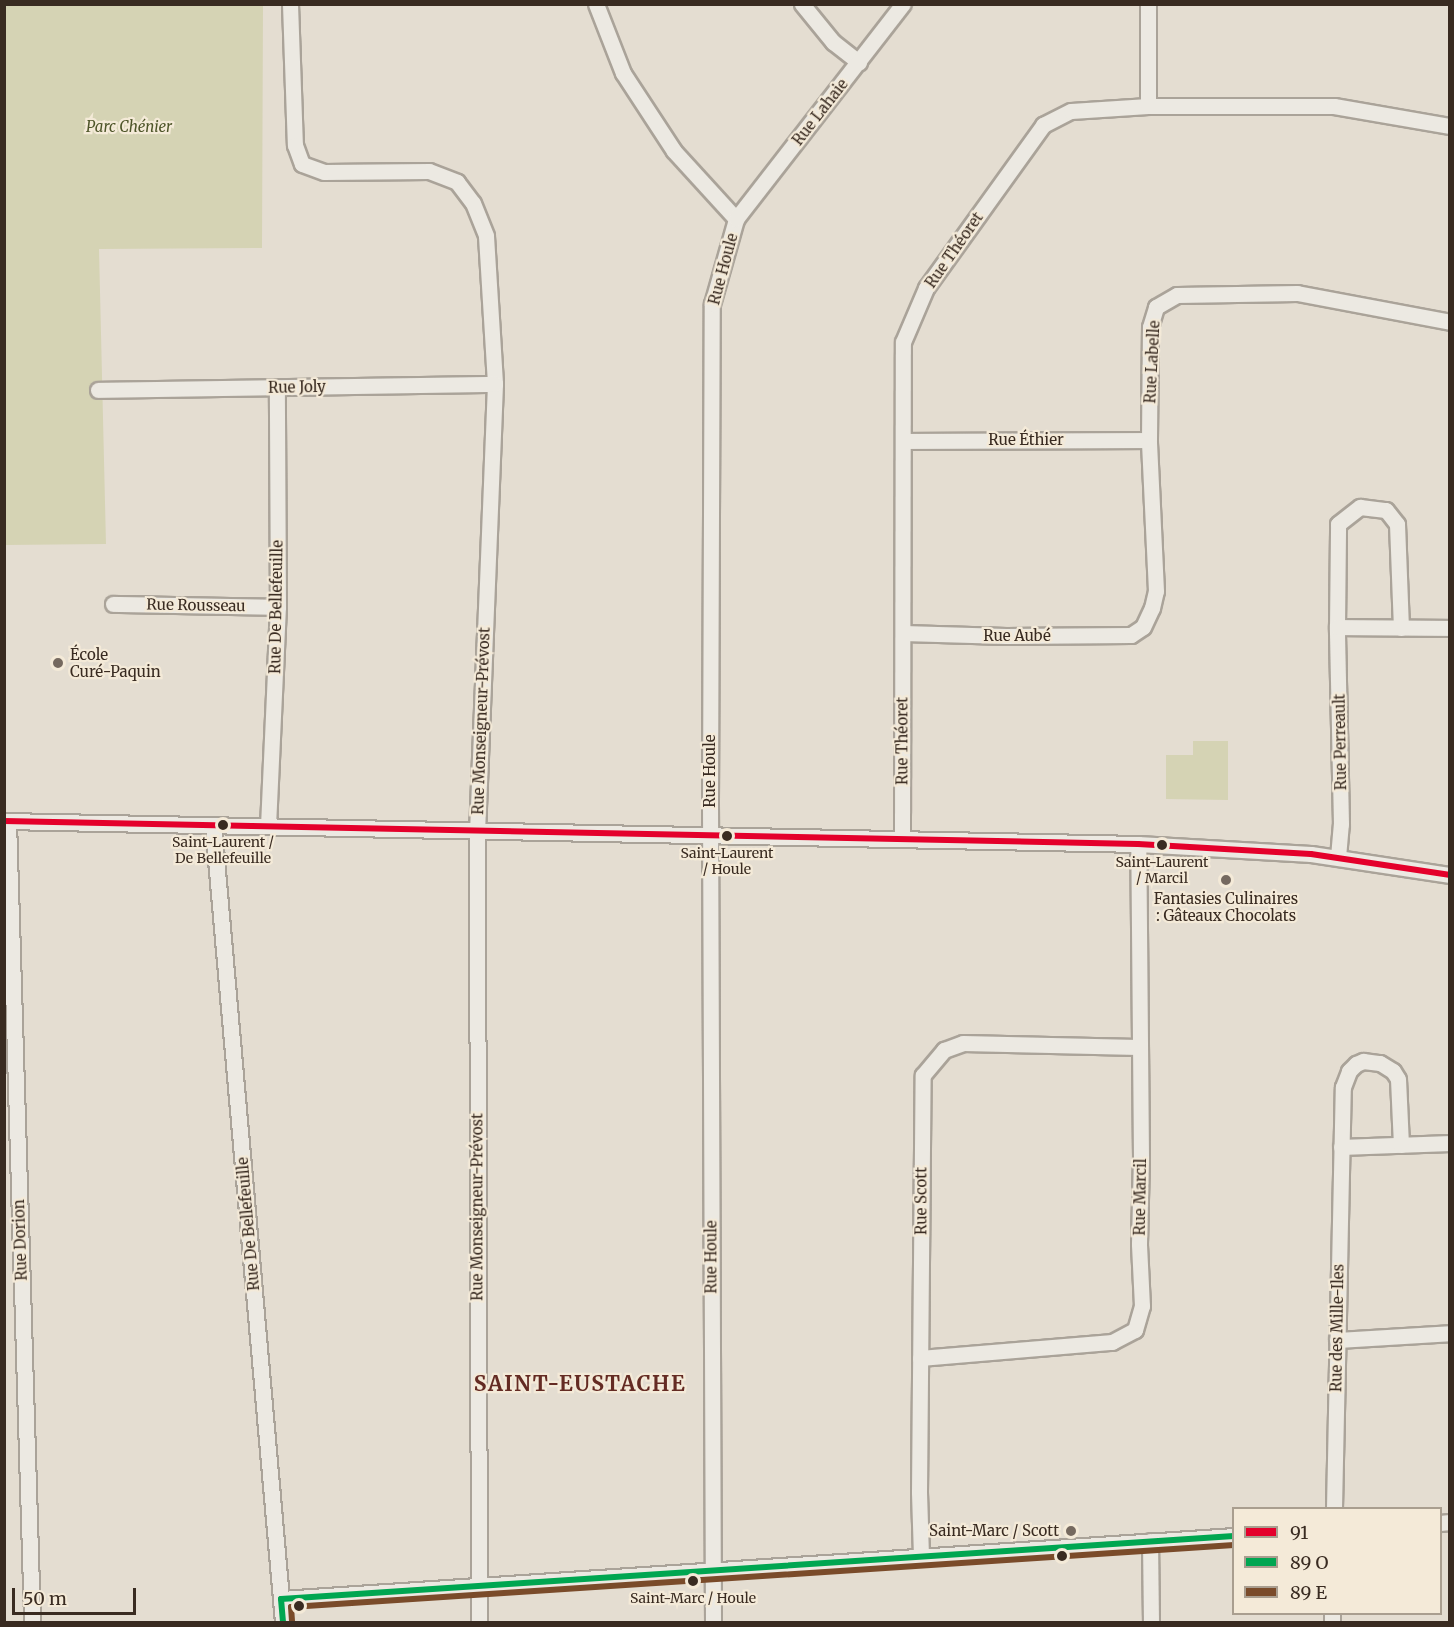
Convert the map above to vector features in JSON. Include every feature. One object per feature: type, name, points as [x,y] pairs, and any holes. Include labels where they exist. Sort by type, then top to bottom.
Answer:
[{"type":"street","name":"Rue Monseigneur-Prévost","points":[[290,4],[295,146],[302,164],[324,172],[429,171],[457,182],[473,203],[486,236],[495,384],[477,831],[479,1623]]},
{"type":"street","name":"Rue Houle","points":[[596,4],[623,74],[674,151],[736,219],[718,275],[710,326],[713,1623]]},
{"type":"street","points":[[802,4],[833,42],[859,62]]},
{"type":"street","name":"Rue Lahaie","points":[[736,219],[903,4]]},
{"type":"street","points":[[1148,4],[1148,106]]},
{"type":"street","name":"Rue Théoret","points":[[902,839],[903,342],[926,288],[1043,125],[1071,111],[1148,106],[1334,106],[1449,126]]},
{"type":"street","name":"Rue Labelle","points":[[1131,635],[1143,627],[1152,608],[1156,591],[1149,440],[1150,327],[1156,307],[1177,295],[1297,293],[1449,322]]},
{"type":"street","name":"Rue Joly","points":[[98,390],[495,384]]},
{"type":"street","name":"Rue De Bellefeuille","points":[[268,826],[278,607],[277,387]]},
{"type":"street","name":"Rue Éthier","points":[[903,441],[1149,440]]},
{"type":"street","name":"Rue Perreault","points":[[1338,857],[1341,824],[1337,627],[1338,524],[1360,507],[1386,510],[1397,524],[1401,628]]},
{"type":"street","name":"Rue Rousseau","points":[[113,604],[278,607]]},
{"type":"street","points":[[1337,627],[1449,628]]},
{"type":"street","name":"Rue Aubé","points":[[903,633],[1006,636],[1131,635]]},
{"type":"street","points":[[6,821],[1138,844],[1241,848],[1338,857],[1449,875]]},
{"type":"street","name":"Rue Dorion","points":[[6,821],[32,1623]]},
{"type":"street","name":"Rue De Bellefeuille","points":[[213,825],[283,1623]]},
{"type":"street","name":"Rue Marcil","points":[[920,1358],[1112,1342],[1135,1330],[1142,1306],[1139,1244],[1141,1157],[1138,1047],[1138,844]]},
{"type":"street","name":"Rue Scott","points":[[921,1556],[920,1358],[923,1075],[944,1050],[963,1043],[1138,1047]]},
{"type":"street","name":"Rue des Mille-Iles","points":[[1334,1507],[1341,1147],[1345,1078],[1356,1064],[1372,1060],[1387,1066],[1398,1079],[1401,1145]]},
{"type":"street","points":[[1341,1147],[1449,1143]]},
{"type":"street","points":[[1337,1340],[1449,1333]]},
{"type":"street","points":[[281,1599],[1232,1536]]},
{"type":"street","points":[[1150,1542],[1151,1623]]},
{"type":"green space","name":"Parc Chénier","points":[[5,5],[263,5],[262,248],[99,249],[106,544],[5,545]]},
{"type":"green space","points":[[1193,741],[1228,741],[1228,800],[1166,799],[1166,755],[1193,755]]},
{"type":"transit line","name":"91","points":[[4,821],[1138,844],[1311,854],[1450,875]]},
{"type":"transit line","points":[[283,1622],[281,1599],[1232,1536]]},
{"type":"transit line","points":[[292,1621],[291,1607],[1232,1545]]},
{"type":"place","name":"École Curé-Paquin","points":[[58,663]]},
{"type":"place","name":"Saint-Laurent / De Bellefeuille","points":[[223,825]]},
{"type":"place","name":"Saint-Laurent / Houle","points":[[727,836]]},
{"type":"place","name":"Saint-Laurent / Marcil","points":[[1162,845]]},
{"type":"place","name":"Fantasies Culinaires : Gâteaux Chocolats","points":[[1226,880]]},
{"type":"place","name":"Saint-Marc / Scott","points":[[1071,1531]]},
{"type":"place","name":"Saint-Marc / Houle","points":[[693,1581]]},
{"type":"district","name":"SAINT-EUSTACHE","points":[[580,1384]]}]
